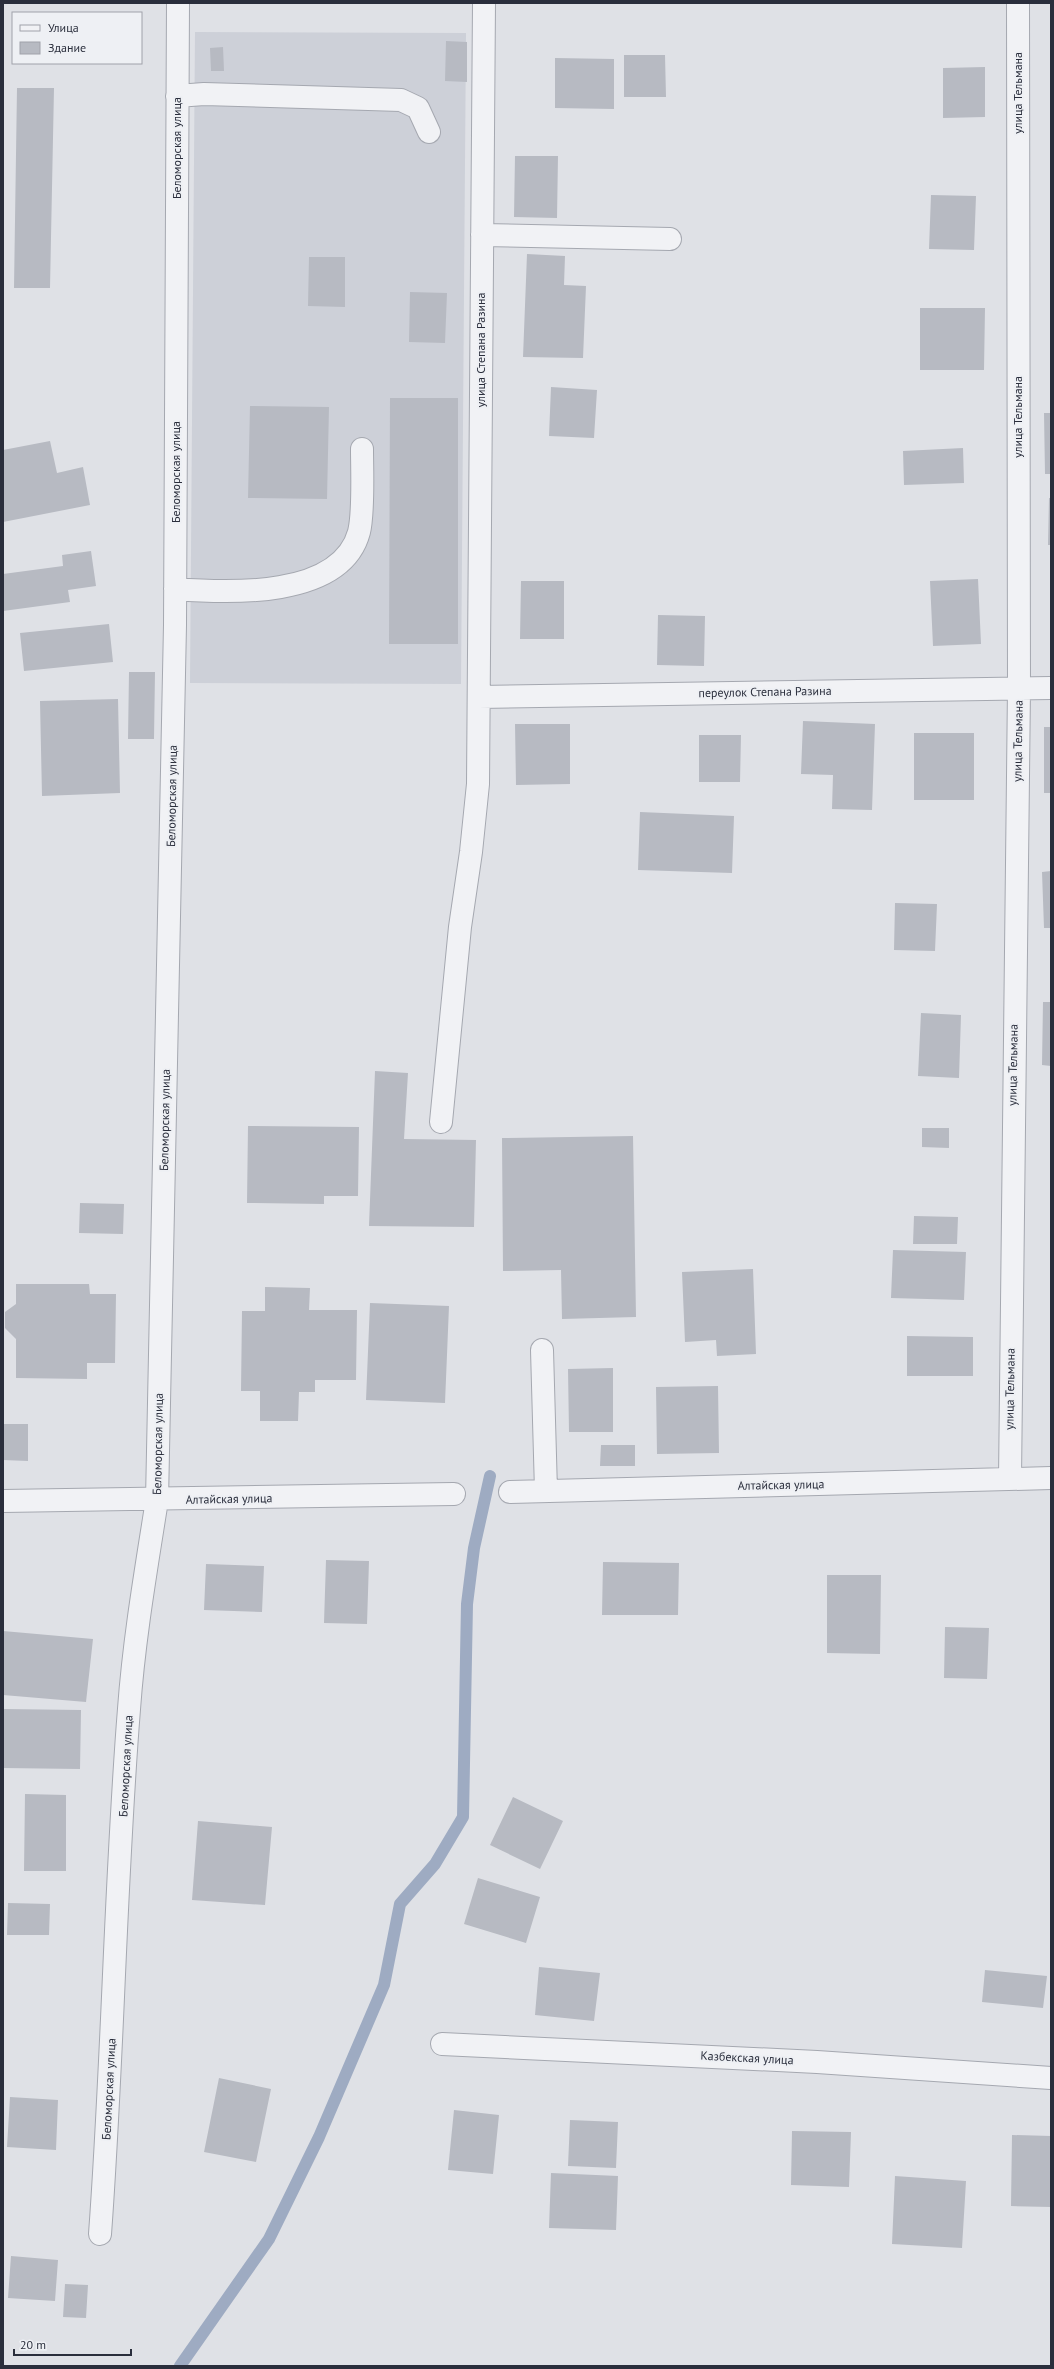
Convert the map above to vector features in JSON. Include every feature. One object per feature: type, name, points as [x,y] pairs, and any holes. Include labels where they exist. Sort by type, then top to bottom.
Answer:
[{"type":"street","name":"Беломорская улица","points":[[100,2234],[106,2154],[129,1708],[140,1608],[157,1500],[175,589],[178,3]]},
{"type":"street","name":"улица Степана Разина","points":[[442,1122],[460,926],[471,852],[478,784],[480,697],[484,3]]},
{"type":"street","name":"улица Тельмана","points":[[1010,1479],[1019,688],[1018,3]]},
{"type":"street","points":[[177,96],[204,94],[401,100],[418,108],[429,132]]},
{"type":"street","points":[[482,235],[670,239]]},
{"type":"street","points":[[175,589],[209,592],[276,588],[315,578],[334,568],[351,550],[359,531],[362,449]]},
{"type":"street","name":"переулок Степана Разина","points":[[480,697],[1051,688]]},
{"type":"street","points":[[542,1350],[546,1491]]},
{"type":"street","name":"Алтайская улица","points":[[510,1492],[1051,1478]]},
{"type":"street","name":"Алтайская улица","points":[[3,1501],[157,1500],[454,1494]]},
{"type":"street","name":"Казбекская улица","points":[[442,2044],[817,2062],[1051,2078]]},
{"type":"shaded area","points":[[195,32],[466,33],[461,684],[190,683]]},
{"type":"building","points":[[446,41],[467,42],[467,82],[445,81]]},
{"type":"building","points":[[223,47],[224,71],[211,71],[210,48]]},
{"type":"building","points":[[624,55],[665,55],[666,97],[624,97]]},
{"type":"building","points":[[555,58],[614,59],[614,109],[555,108]]},
{"type":"building","points":[[985,67],[985,117],[943,118],[943,68]]},
{"type":"building","points":[[17,88],[54,88],[50,288],[14,288]]},
{"type":"building","points":[[515,156],[558,156],[557,218],[514,217]]},
{"type":"building","points":[[931,195],[976,196],[974,250],[929,249]]},
{"type":"building","points":[[527,254],[565,256],[564,285],[586,286],[583,358],[523,357]]},
{"type":"building","points":[[309,257],[345,257],[345,307],[308,306]]},
{"type":"building","points":[[410,292],[447,293],[445,343],[409,342]]},
{"type":"building","points":[[920,308],[985,308],[984,370],[920,370]]},
{"type":"building","points":[[551,387],[597,390],[594,438],[549,436]]},
{"type":"building","points":[[390,398],[458,398],[458,644],[389,644]]},
{"type":"building","points":[[250,406],[329,407],[327,499],[248,498]]},
{"type":"building","points":[[1044,413],[1051,413],[1051,474],[1045,474]]},
{"type":"building","points":[[50,441],[57,473],[83,467],[90,505],[3,522],[3,450]]},
{"type":"building","points":[[963,448],[964,483],[904,485],[903,451]]},
{"type":"building","points":[[1049,498],[1051,498],[1051,545],[1048,545]]},
{"type":"building","points":[[91,551],[96,586],[68,590],[70,602],[3,611],[3,574],[63,566],[62,555]]},
{"type":"building","points":[[978,579],[981,644],[933,646],[930,581]]},
{"type":"building","points":[[521,581],[564,581],[564,639],[520,639]]},
{"type":"building","points":[[658,615],[705,616],[704,666],[657,665]]},
{"type":"building","points":[[109,624],[113,662],[24,671],[20,633]]},
{"type":"building","points":[[129,672],[155,672],[154,739],[128,739]]},
{"type":"building","points":[[118,699],[120,793],[42,796],[40,701]]},
{"type":"building","points":[[803,721],[875,724],[872,810],[832,809],[833,775],[801,774]]},
{"type":"building","points":[[515,724],[570,724],[570,784],[516,785]]},
{"type":"building","points":[[1044,727],[1051,727],[1051,793],[1044,793]]},
{"type":"building","points":[[914,733],[974,733],[974,800],[914,800]]},
{"type":"building","points":[[699,735],[741,735],[740,782],[699,782]]},
{"type":"building","points":[[640,812],[734,816],[732,873],[638,870]]},
{"type":"building","points":[[1051,871],[1051,928],[1044,928],[1042,872]]},
{"type":"building","points":[[895,903],[937,904],[935,951],[894,950]]},
{"type":"building","points":[[1043,1002],[1051,1002],[1051,1066],[1042,1065]]},
{"type":"building","points":[[921,1013],[961,1015],[959,1078],[918,1076]]},
{"type":"building","points":[[375,1071],[408,1073],[404,1139],[476,1140],[474,1227],[369,1226]]},
{"type":"building","points":[[248,1126],[359,1127],[358,1196],[324,1196],[324,1204],[247,1203]]},
{"type":"building","points":[[922,1128],[949,1128],[949,1148],[922,1147]]},
{"type":"building","points":[[633,1136],[636,1317],[562,1319],[561,1270],[503,1271],[502,1138]]},
{"type":"building","points":[[80,1203],[124,1204],[123,1234],[79,1233]]},
{"type":"building","points":[[914,1216],[958,1217],[957,1244],[913,1244]]},
{"type":"building","points":[[893,1250],[966,1252],[964,1300],[891,1298]]},
{"type":"building","points":[[753,1269],[756,1354],[717,1356],[716,1340],[685,1342],[682,1272]]},
{"type":"building","points":[[16,1284],[89,1284],[90,1294],[116,1294],[115,1363],[87,1363],[87,1379],[16,1378],[16,1339],[5,1328],[5,1312],[16,1304]]},
{"type":"building","points":[[265,1287],[310,1288],[309,1310],[357,1310],[356,1380],[315,1380],[315,1392],[299,1392],[298,1421],[260,1421],[260,1391],[241,1391],[242,1311],[265,1311]]},
{"type":"building","points":[[370,1303],[449,1306],[445,1403],[366,1400]]},
{"type":"building","points":[[907,1336],[973,1337],[973,1376],[907,1376]]},
{"type":"building","points":[[613,1368],[613,1432],[569,1432],[568,1369]]},
{"type":"building","points":[[718,1386],[719,1453],[657,1454],[656,1387]]},
{"type":"building","points":[[3,1424],[28,1424],[28,1461],[3,1460]]},
{"type":"building","points":[[601,1445],[635,1445],[635,1466],[600,1466]]},
{"type":"building","points":[[326,1560],[369,1561],[367,1624],[324,1623]]},
{"type":"building","points":[[603,1562],[679,1563],[678,1615],[602,1615]]},
{"type":"building","points":[[206,1564],[264,1566],[262,1612],[204,1610]]},
{"type":"building","points":[[827,1575],[881,1575],[880,1654],[827,1653]]},
{"type":"building","points":[[945,1627],[989,1628],[987,1679],[944,1678]]},
{"type":"building","points":[[3,1631],[93,1639],[86,1702],[3,1695]]},
{"type":"building","points":[[3,1709],[81,1710],[80,1769],[3,1768]]},
{"type":"building","points":[[25,1794],[66,1795],[66,1871],[24,1871]]},
{"type":"building","points":[[513,1797],[563,1821],[540,1869],[490,1845]]},
{"type":"building","points":[[198,1821],[272,1827],[265,1905],[192,1900]]},
{"type":"building","points":[[478,1878],[540,1897],[526,1943],[464,1924]]},
{"type":"building","points":[[8,1903],[50,1904],[49,1935],[7,1935]]},
{"type":"building","points":[[539,1967],[600,1973],[594,2021],[535,2015]]},
{"type":"building","points":[[985,1970],[1047,1976],[1043,2008],[982,2002]]},
{"type":"building","points":[[219,2078],[271,2089],[256,2162],[204,2152]]},
{"type":"building","points":[[10,2097],[58,2100],[56,2150],[7,2147]]},
{"type":"building","points":[[454,2110],[499,2115],[493,2174],[448,2170]]},
{"type":"building","points":[[570,2120],[618,2122],[616,2168],[568,2166]]},
{"type":"building","points":[[792,2131],[851,2132],[849,2187],[791,2185]]},
{"type":"building","points":[[1012,2135],[1051,2136],[1051,2207],[1011,2206]]},
{"type":"building","points":[[551,2173],[618,2176],[616,2230],[549,2228]]},
{"type":"building","points":[[895,2176],[966,2181],[962,2248],[892,2244]]},
{"type":"building","points":[[11,2256],[58,2260],[55,2301],[8,2298]]},
{"type":"building","points":[[65,2284],[88,2285],[86,2318],[63,2317]]},
{"type":"waterway","points":[[180,2366],[269,2239],[319,2137],[384,1985],[400,1904],[435,1864],[463,1817],[467,1604],[474,1548],[490,1476]]}]
